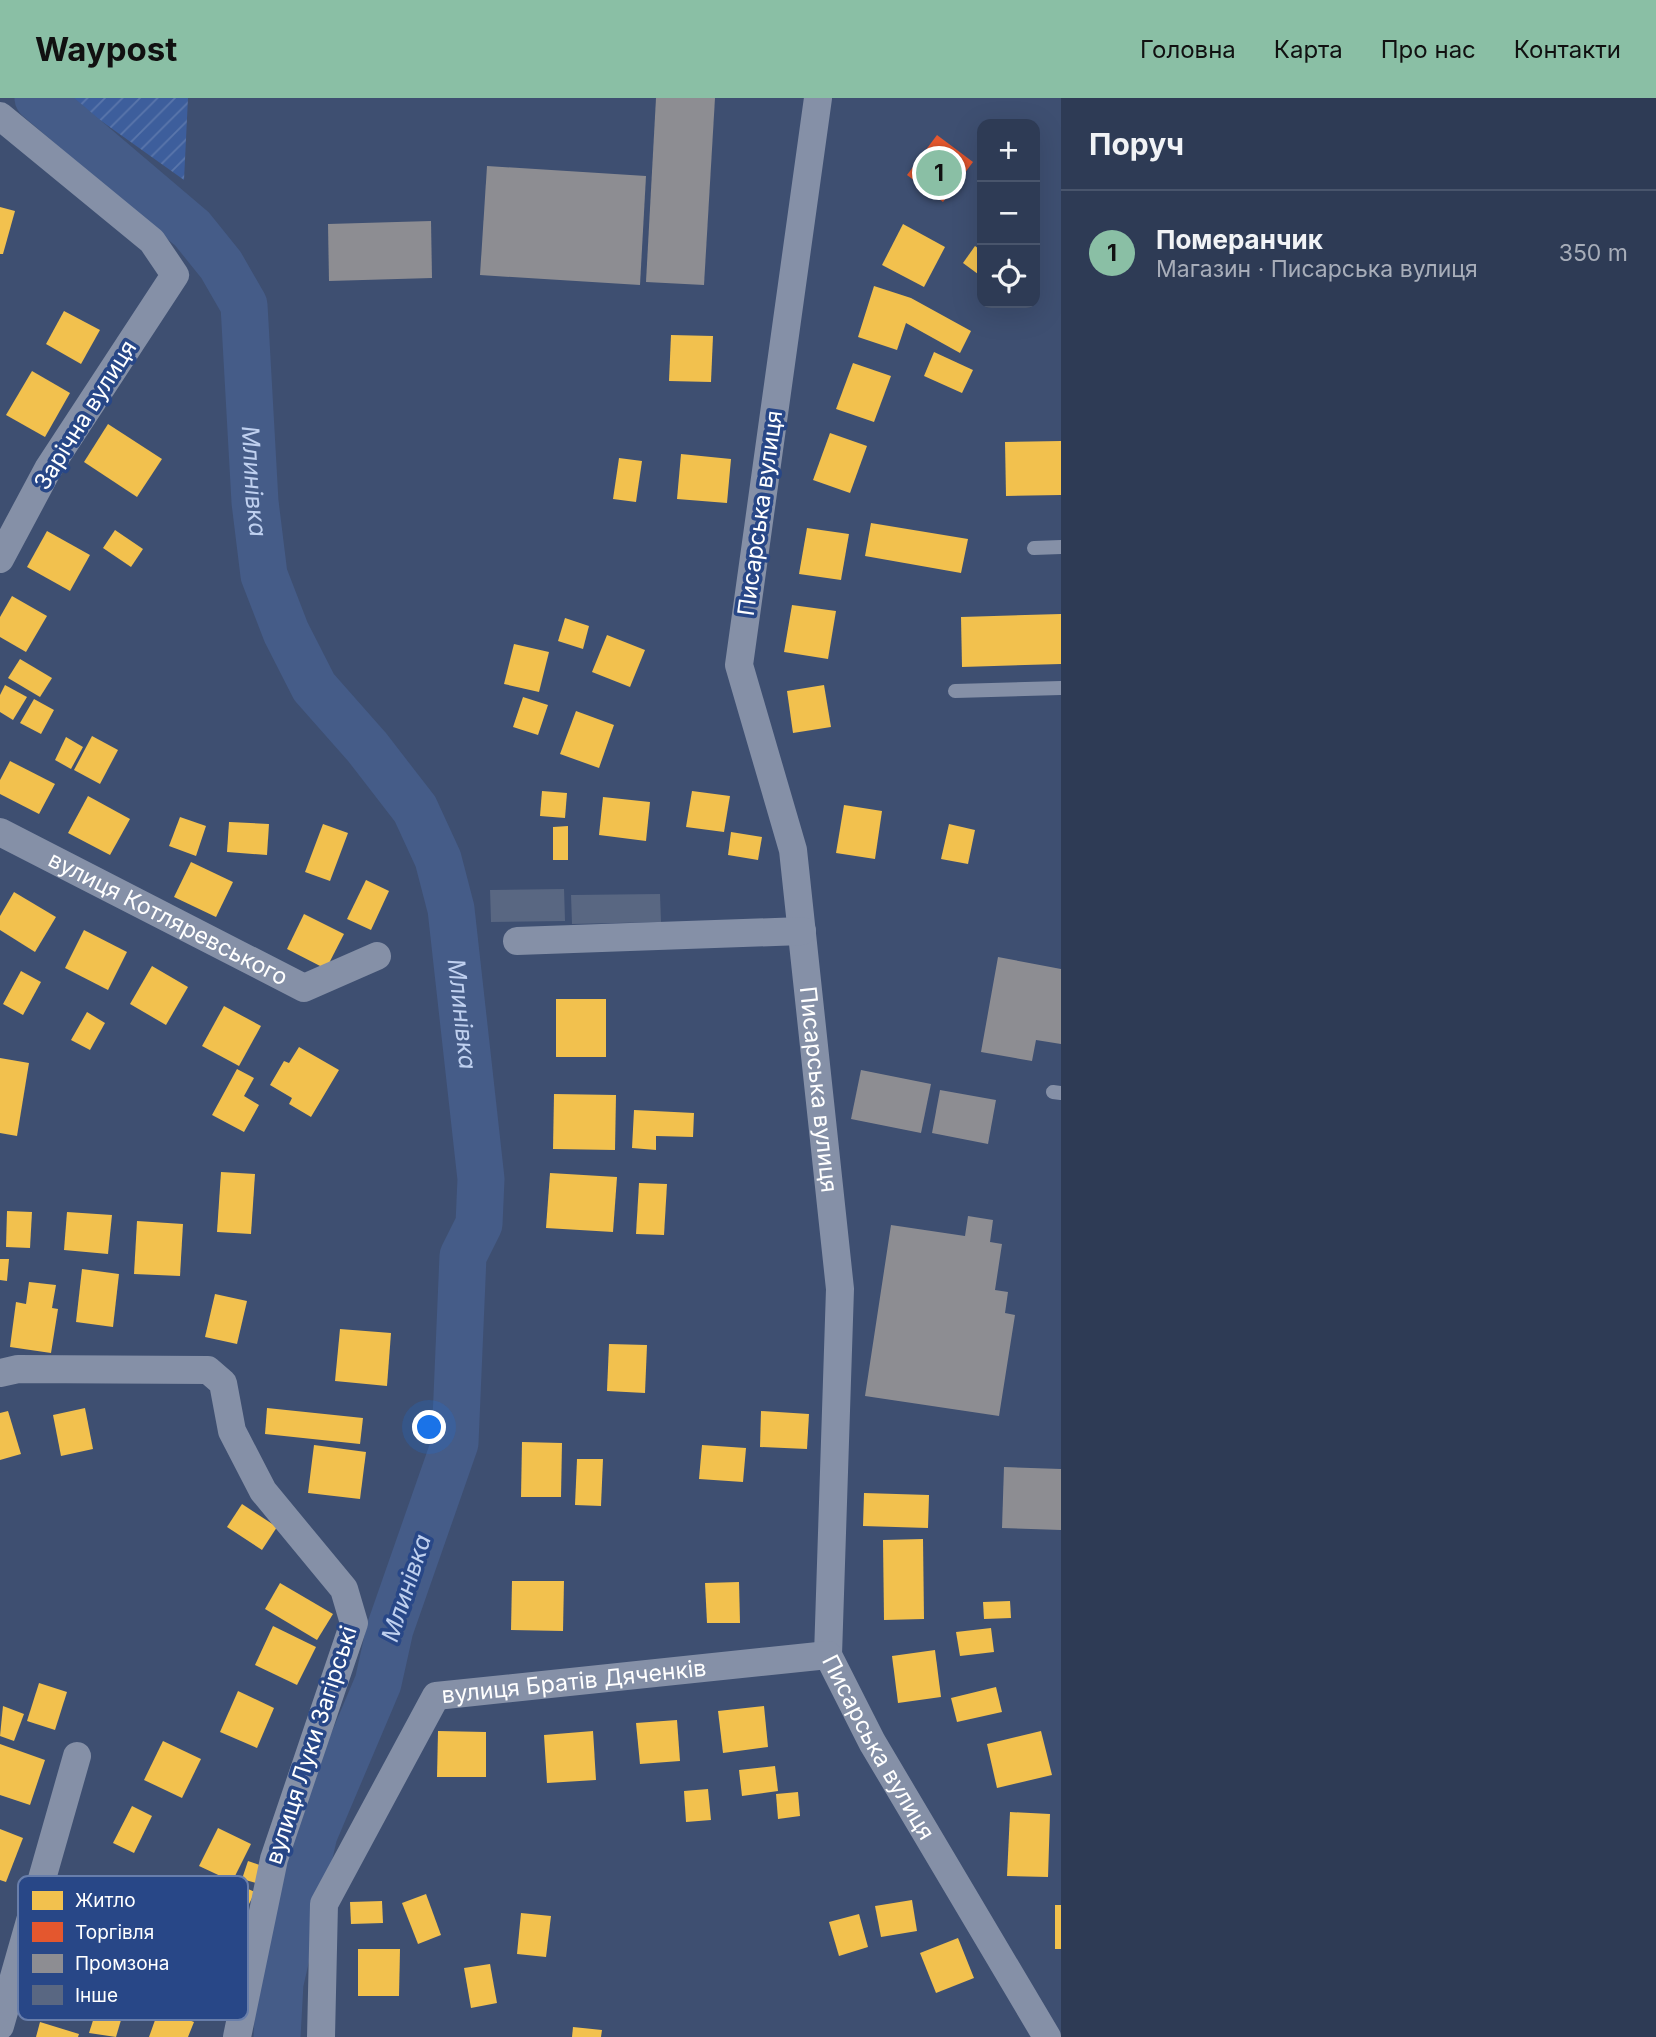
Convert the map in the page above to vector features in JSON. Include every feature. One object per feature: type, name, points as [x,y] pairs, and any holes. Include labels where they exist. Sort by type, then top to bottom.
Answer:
[{"type":"street","name":"Писарська вулиця","points":[[818,98],[739,665],[793,850],[839,1289],[828,1655],[872,1742],[1047,2037]]},
{"type":"street","name":"Зарічна вулиця","points":[[0,116],[152,241],[175,275],[48,469],[0,559]]},
{"type":"street","name":"вулиця Котляревського","points":[[0,832],[304,988],[377,956]]},
{"type":"street","points":[[517,941],[802,931]]},
{"type":"street","name":"вулиця Луки Загірські","points":[[0,1373],[18,1369],[208,1370],[223,1383],[232,1431],[263,1491],[344,1589],[354,1623],[274,1859],[248,1984]]},
{"type":"street","name":"вулиця Братів Дяченків","points":[[321,2037],[324,1905],[436,1696],[828,1655]]},
{"type":"street","points":[[43,1876],[77,1756]]},
{"type":"street","points":[[0,2026],[18,1963]]},
{"type":"lane","points":[[1034,548],[1061,547]]},
{"type":"lane","points":[[955,691],[1061,688]]},
{"type":"shaded area","points":[[69,98],[188,98],[184,180]]},
{"type":"building: Житло","points":[[0,207],[15,211],[3,254],[0,254]]},
{"type":"building: Житло","points":[[903,224],[945,247],[924,287],[882,265]]},
{"type":"building: Житло","points":[[975,246],[977,247],[977,273],[963,263]]},
{"type":"building: Житло","points":[[874,286],[911,298],[971,331],[960,353],[906,323],[897,350],[858,337]]},
{"type":"building: Житло","points":[[64,311],[100,330],[81,364],[46,344]]},
{"type":"building: Житло","points":[[671,335],[713,336],[711,382],[669,381]]},
{"type":"building: Житло","points":[[934,352],[973,370],[962,393],[924,376]]},
{"type":"building: Житло","points":[[853,363],[891,376],[874,422],[836,409]]},
{"type":"building: Житло","points":[[32,371],[70,393],[45,437],[6,415]]},
{"type":"building: Житло","points":[[108,424],[162,459],[137,497],[84,462]]},
{"type":"building: Житло","points":[[830,433],[867,446],[850,493],[813,480]]},
{"type":"building: Житло","points":[[1061,441],[1061,495],[1006,496],[1005,442]]},
{"type":"building: Житло","points":[[681,454],[731,459],[727,503],[677,499]]},
{"type":"building: Житло","points":[[619,458],[642,461],[636,502],[613,499]]},
{"type":"building: Житло","points":[[871,523],[968,539],[961,573],[865,556]]},
{"type":"building: Житло","points":[[807,528],[849,534],[841,580],[799,574]]},
{"type":"building: Житло","points":[[115,530],[143,549],[131,567],[103,548]]},
{"type":"building: Житло","points":[[47,531],[90,555],[70,591],[27,567]]},
{"type":"building: Житло","points":[[12,596],[47,616],[26,652],[0,637],[0,617]]},
{"type":"building: Житло","points":[[792,605],[836,611],[828,659],[784,652]]},
{"type":"building: Житло","points":[[1061,614],[1061,664],[962,667],[961,617]]},
{"type":"building: Житло","points":[[565,618],[589,626],[583,649],[558,641]]},
{"type":"building: Житло","points":[[607,635],[645,650],[630,687],[592,672]]},
{"type":"building: Житло","points":[[514,644],[549,652],[539,692],[504,684]]},
{"type":"building: Житло","points":[[20,659],[52,678],[40,697],[8,678]]},
{"type":"building: Житло","points":[[5,685],[27,697],[13,720],[0,712],[0,695]]},
{"type":"building: Житло","points":[[824,685],[831,727],[793,733],[787,691]]},
{"type":"building: Житло","points":[[523,697],[548,705],[538,735],[513,727]]},
{"type":"building: Житло","points":[[34,699],[54,710],[41,734],[20,723]]},
{"type":"building: Житло","points":[[576,711],[614,725],[599,768],[560,754]]},
{"type":"building: Житло","points":[[92,736],[118,750],[100,784],[74,770]]},
{"type":"building: Житло","points":[[66,737],[83,747],[71,769],[55,760]]},
{"type":"building: Житло","points":[[10,761],[55,784],[39,814],[0,794],[0,780]]},
{"type":"building: Житло","points":[[542,791],[567,793],[565,818],[540,816]]},
{"type":"building: Житло","points":[[692,791],[730,796],[724,832],[686,827]]},
{"type":"building: Житло","points":[[88,796],[130,819],[110,855],[68,833]]},
{"type":"building: Житло","points":[[603,797],[650,802],[646,841],[599,835]]},
{"type":"building: Житло","points":[[844,805],[882,811],[875,859],[836,853]]},
{"type":"building: Житло","points":[[180,817],[206,826],[196,856],[169,846]]},
{"type":"building: Житло","points":[[229,822],[269,824],[267,855],[227,852]]},
{"type":"building: Житло","points":[[323,824],[348,833],[330,881],[305,872]]},
{"type":"building: Житло","points":[[949,824],[975,830],[968,864],[941,859]]},
{"type":"building: Житло","points":[[568,826],[568,860],[553,860],[553,827]]},
{"type":"building: Житло","points":[[731,832],[762,837],[758,860],[728,855]]},
{"type":"building: Житло","points":[[191,862],[233,882],[216,917],[174,897]]},
{"type":"building: Житло","points":[[366,880],[389,891],[371,930],[347,919]]},
{"type":"building: Житло","points":[[14,892],[56,917],[35,952],[0,930],[0,916]]},
{"type":"building: Житло","points":[[304,914],[344,934],[326,969],[287,949]]},
{"type":"building: Житло","points":[[84,930],[127,952],[108,990],[65,968]]},
{"type":"building: Житло","points":[[152,966],[188,987],[166,1025],[130,1004]]},
{"type":"building: Житло","points":[[21,971],[41,982],[23,1015],[3,1004]]},
{"type":"building: Житло","points":[[556,999],[606,999],[606,1057],[556,1057]]},
{"type":"building: Житло","points":[[224,1006],[261,1026],[239,1066],[202,1046]]},
{"type":"building: Житло","points":[[87,1012],[105,1023],[90,1050],[71,1040]]},
{"type":"building: Житло","points":[[299,1047],[339,1070],[311,1117],[289,1104],[292,1098],[270,1085],[284,1061],[289,1063]]},
{"type":"building: Житло","points":[[0,1058],[29,1063],[17,1136],[0,1133]]},
{"type":"building: Житло","points":[[237,1069],[254,1078],[244,1096],[259,1105],[244,1132],[212,1115]]},
{"type":"building: Житло","points":[[554,1094],[616,1095],[615,1150],[553,1149]]},
{"type":"building: Житло","points":[[634,1110],[694,1113],[693,1137],[656,1136],[656,1150],[632,1148]]},
{"type":"building: Житло","points":[[221,1172],[255,1174],[251,1234],[217,1232]]},
{"type":"building: Житло","points":[[550,1173],[617,1177],[613,1232],[546,1228]]},
{"type":"building: Житло","points":[[639,1183],[667,1184],[664,1235],[636,1234]]},
{"type":"building: Житло","points":[[7,1211],[32,1212],[30,1248],[6,1247]]},
{"type":"building: Житло","points":[[67,1212],[112,1215],[108,1254],[64,1250]]},
{"type":"building: Житло","points":[[137,1221],[183,1224],[180,1276],[134,1274]]},
{"type":"building: Житло","points":[[0,1259],[9,1259],[7,1281],[0,1280]]},
{"type":"building: Житло","points":[[82,1269],[119,1274],[113,1327],[76,1322]]},
{"type":"building: Житло","points":[[29,1282],[56,1285],[52,1308],[58,1309],[51,1353],[10,1347],[16,1302],[26,1304]]},
{"type":"building: Житло","points":[[215,1294],[247,1301],[237,1344],[205,1337]]},
{"type":"building: Житло","points":[[340,1329],[391,1333],[387,1386],[335,1381]]},
{"type":"building: Житло","points":[[609,1344],[647,1345],[645,1393],[607,1391]]},
{"type":"building: Житло","points":[[85,1408],[93,1449],[61,1456],[53,1415]]},
{"type":"building: Житло","points":[[267,1408],[363,1418],[360,1444],[265,1434]]},
{"type":"building: Житло","points":[[8,1411],[21,1454],[0,1460],[0,1413]]},
{"type":"building: Житло","points":[[761,1411],[809,1414],[807,1449],[760,1447]]},
{"type":"building: Житло","points":[[522,1442],[562,1443],[561,1497],[521,1497]]},
{"type":"building: Житло","points":[[314,1445],[366,1452],[360,1499],[308,1493]]},
{"type":"building: Житло","points":[[702,1445],[746,1448],[743,1482],[699,1479]]},
{"type":"building: Житло","points":[[577,1459],[603,1459],[601,1506],[575,1505]]},
{"type":"building: Житло","points":[[864,1493],[929,1495],[928,1528],[863,1526]]},
{"type":"building: Житло","points":[[242,1504],[277,1527],[262,1550],[227,1527]]},
{"type":"building: Житло","points":[[923,1539],[924,1619],[884,1620],[883,1540]]},
{"type":"building: Житло","points":[[512,1581],[564,1581],[563,1631],[511,1630]]},
{"type":"building: Житло","points":[[739,1582],[740,1623],[707,1623],[705,1583]]},
{"type":"building: Житло","points":[[280,1583],[333,1614],[317,1640],[265,1609]]},
{"type":"building: Житло","points":[[1010,1601],[1011,1618],[984,1619],[983,1602]]},
{"type":"building: Житло","points":[[273,1626],[316,1647],[297,1685],[255,1665]]},
{"type":"building: Житло","points":[[991,1628],[994,1652],[960,1656],[956,1632]]},
{"type":"building: Житло","points":[[935,1650],[941,1697],[898,1703],[892,1656]]},
{"type":"building: Житло","points":[[39,1683],[67,1692],[55,1730],[27,1721]]},
{"type":"building: Житло","points":[[996,1687],[1002,1712],[957,1722],[951,1698]]},
{"type":"building: Житло","points":[[238,1691],[274,1708],[257,1748],[220,1732]]},
{"type":"building: Житло","points":[[3,1706],[24,1714],[14,1741],[0,1736]]},
{"type":"building: Житло","points":[[764,1706],[768,1747],[723,1753],[718,1711]]},
{"type":"building: Житло","points":[[677,1720],[680,1761],[640,1764],[636,1723]]},
{"type":"building: Житло","points":[[438,1731],[486,1732],[486,1777],[437,1777]]},
{"type":"building: Житло","points":[[593,1731],[596,1780],[547,1783],[544,1735]]},
{"type":"building: Житло","points":[[1041,1731],[1052,1775],[997,1788],[987,1744]]},
{"type":"building: Житло","points":[[163,1741],[201,1759],[182,1798],[144,1780]]},
{"type":"building: Житло","points":[[0,1744],[45,1760],[30,1805],[0,1795]]},
{"type":"building: Житло","points":[[775,1766],[778,1791],[742,1796],[739,1770]]},
{"type":"building: Житло","points":[[708,1789],[711,1820],[686,1822],[684,1791]]},
{"type":"building: Житло","points":[[798,1792],[800,1816],[778,1819],[776,1794]]},
{"type":"building: Житло","points":[[132,1806],[152,1816],[134,1853],[113,1843]]},
{"type":"building: Житло","points":[[1010,1812],[1050,1814],[1048,1877],[1007,1876]]},
{"type":"building: Житло","points":[[218,1828],[251,1844],[235,1876],[220,1876],[199,1866]]},
{"type":"building: Житло","points":[[0,1829],[23,1838],[6,1882],[0,1880]]},
{"type":"building: Житло","points":[[248,1861],[265,1867],[259,1884],[248,1881],[248,1876],[243,1876]]},
{"type":"building: Житло","points":[[248,1889],[255,1892],[248,1906]]},
{"type":"building: Житло","points":[[426,1894],[441,1935],[418,1944],[402,1903]]},
{"type":"building: Житло","points":[[912,1900],[917,1931],[881,1937],[875,1906]]},
{"type":"building: Житло","points":[[382,1901],[383,1923],[351,1924],[350,1902]]},
{"type":"building: Житло","points":[[1055,1905],[1061,1905],[1061,1949],[1055,1949]]},
{"type":"building: Житло","points":[[521,1913],[551,1916],[546,1957],[517,1954]]},
{"type":"building: Житло","points":[[859,1914],[868,1947],[839,1956],[829,1922]]},
{"type":"building: Житло","points":[[958,1938],[974,1978],[936,1993],[920,1953]]},
{"type":"building: Житло","points":[[358,1949],[400,1949],[399,1996],[358,1996]]},
{"type":"building: Житло","points":[[490,1964],[497,2003],[471,2008],[464,1968]]},
{"type":"building: Житло","points":[[93,2020],[121,2020],[116,2037],[89,2033]]},
{"type":"building: Житло","points":[[155,2020],[194,2022],[188,2037],[149,2037]]},
{"type":"building: Житло","points":[[40,2022],[79,2034],[78,2037],[36,2037]]},
{"type":"building: Житло","points":[[573,2027],[602,2030],[601,2037],[572,2037]]},
{"type":"building: Торгівля","points":[[937,135],[973,162],[943,202],[907,175]]},
{"type":"building: Промзона","points":[[656,98],[715,98],[704,285],[646,282]]},
{"type":"building: Промзона","points":[[487,166],[646,176],[640,285],[480,275]]},
{"type":"building: Промзона","points":[[431,221],[432,278],[329,281],[328,224]]},
{"type":"building: Промзона","points":[[998,957],[1061,969],[1061,1044],[1036,1040],[1032,1061],[981,1052]]},
{"type":"building: Промзона","points":[[861,1070],[931,1084],[921,1133],[851,1119]]},
{"type":"building: Промзона","points":[[940,1090],[996,1100],[988,1144],[932,1133]]},
{"type":"building: Промзона","points":[[968,1216],[993,1220],[990,1242],[1002,1244],[995,1290],[1008,1292],[1005,1313],[1015,1315],[999,1416],[865,1396],[891,1225],[965,1236]]},
{"type":"building: Промзона","points":[[1004,1467],[1061,1469],[1061,1530],[1002,1528]]},
{"type":"building: Інше","points":[[564,889],[565,921],[491,922],[490,890]]},
{"type":"building: Інше","points":[[660,894],[661,922],[572,924],[571,895]]},
{"type":"waterway","name":"Млинівка","points":[[38,98],[192,229],[221,265],[244,305],[255,502],[264,575],[286,632],[314,687],[367,747],[415,809],[438,859],[451,909],[481,1179],[479,1224],[463,1256],[455,1443],[390,1629],[378,1683],[314,1834],[280,1983],[277,2037]]},
{"type":"place","name":"Померанчик","points":[[939,173]]}]
